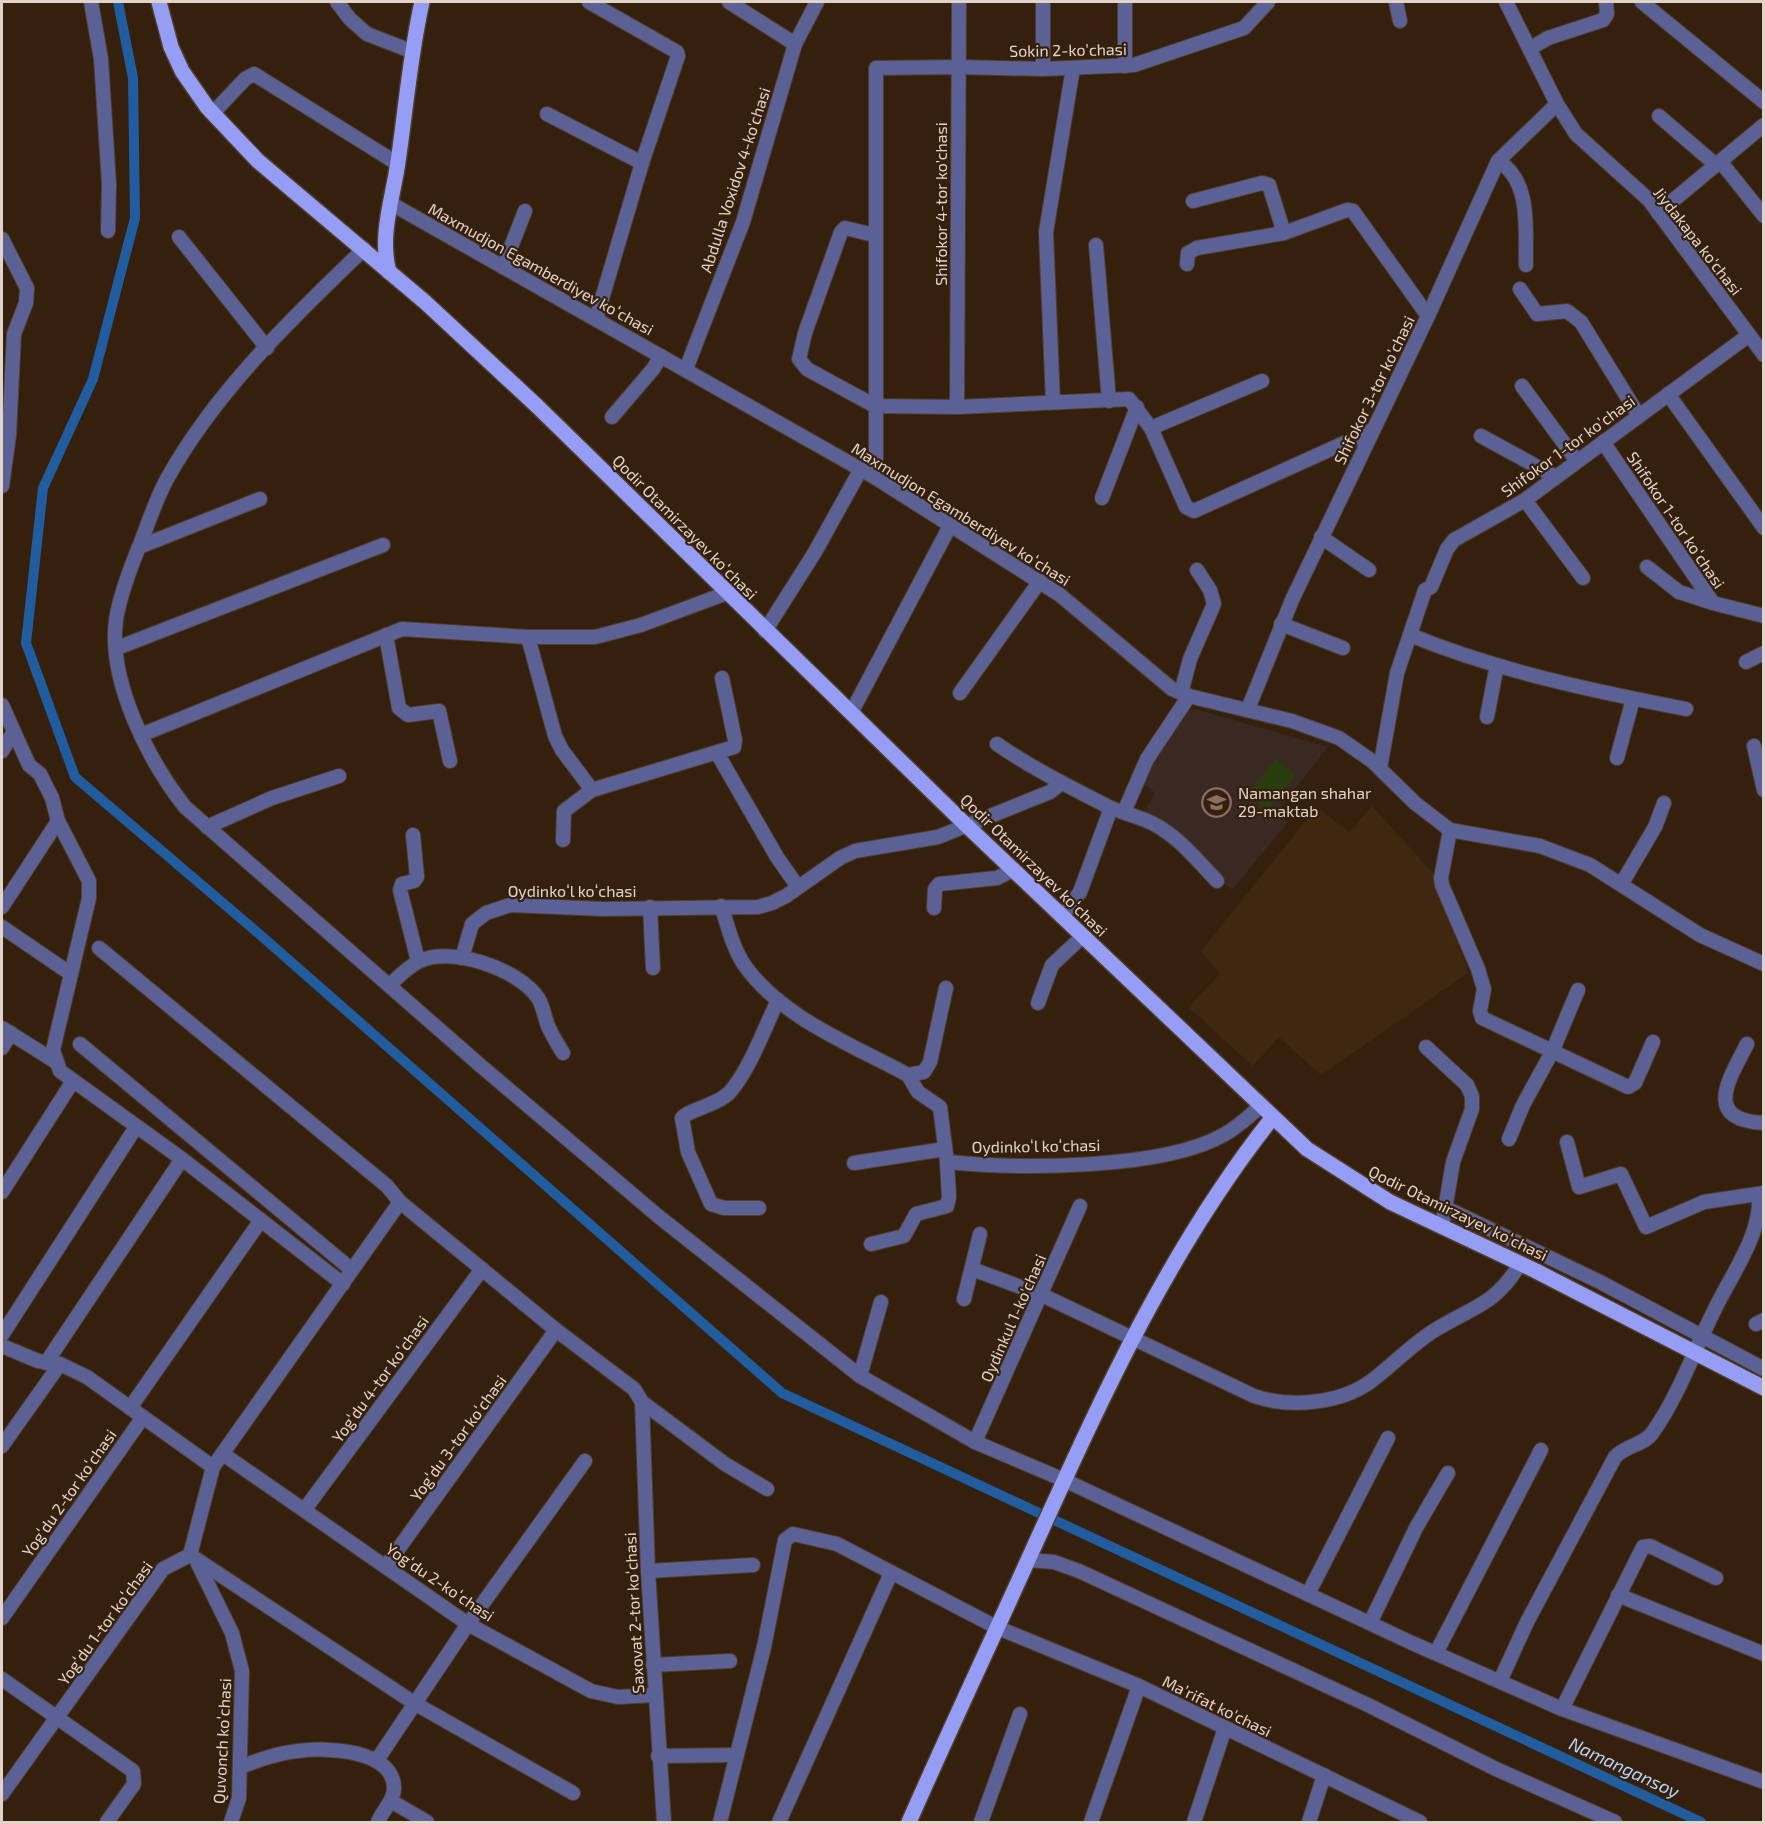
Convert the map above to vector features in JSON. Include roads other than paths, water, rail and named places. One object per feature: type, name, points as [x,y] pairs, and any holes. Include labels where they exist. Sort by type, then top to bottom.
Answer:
[{"type":"main road","name":"Qodir Otamirzayev koʻchasi","points":[[159,2],[171,47],[182,71],[213,113],[258,161],[364,249],[537,406],[726,593],[1082,937],[1307,1149],[1353,1180],[1442,1227],[1536,1271],[1764,1388]]},
{"type":"main road","points":[[389,272],[384,250],[398,164],[411,51],[422,2]]},
{"type":"main road","points":[[909,1822],[996,1627],[1132,1338],[1179,1251],[1210,1202],[1273,1117]]},
{"type":"street","points":[[91,2],[101,59],[109,184],[108,231]]},
{"type":"street","points":[[338,2],[350,19],[367,34],[411,51]]},
{"type":"street","points":[[589,2],[678,55],[642,163],[596,319]]},
{"type":"street","points":[[729,2],[795,44]]},
{"type":"street","name":"Abdulla Voxidov 4-ko'chasi","points":[[686,369],[743,222],[795,44],[817,2]]},
{"type":"street","name":"Shifokor 4-tor ko'chasi","points":[[957,406],[959,2]]},
{"type":"street","points":[[1043,2],[1043,69]]},
{"type":"street","points":[[1125,2],[1125,66]]},
{"type":"street","name":"Sokin 2-koʼchasi","points":[[874,235],[876,68],[1043,69],[1134,65],[1244,28],[1268,2]]},
{"type":"street","points":[[1396,2],[1400,21]]},
{"type":"street","name":"Jiydakapa ko'chasi","points":[[1506,2],[1557,104],[1576,134],[1649,200],[1764,355]]},
{"type":"street","points":[[1531,48],[1548,38],[1603,20],[1607,14],[1606,2]]},
{"type":"street","points":[[1642,2],[1764,102]]},
{"type":"street","points":[[1053,402],[1046,232],[1073,68]]},
{"type":"street","points":[[213,113],[245,79],[254,74],[398,164]]},
{"type":"street","name":"Shifokor 3-tor koʼchasi","points":[[1248,708],[1281,624],[1428,316],[1498,161],[1557,104]]},
{"type":"street","points":[[547,114],[642,163]]},
{"type":"street","points":[[1659,117],[1718,163],[1764,216]]},
{"type":"street","points":[[1658,213],[1764,125]]},
{"type":"street","points":[[1498,161],[1510,168],[1518,180],[1523,197],[1526,265]]},
{"type":"street","points":[[1193,201],[1262,183],[1269,185],[1284,233]]},
{"type":"street","name":"Maxmudjon Egamberdiyev koʻchasi","points":[[390,203],[861,469],[951,524],[1040,581],[1162,681],[1185,694],[1248,708],[1322,730],[1357,749],[1415,803],[1450,830],[1540,846],[1590,865],[1622,883],[1700,935],[1764,964]]},
{"type":"street","points":[[1187,264],[1188,253],[1197,248],[1284,233],[1347,210],[1353,211],[1428,316]]},
{"type":"street","points":[[503,267],[525,211]]},
{"type":"street","points":[[876,478],[875,406],[874,235],[845,228],[841,232],[805,333],[799,359],[807,369],[875,406],[957,406],[1129,399],[1151,428],[1186,507],[1194,511],[1373,430]]},
{"type":"street","points":[[179,237],[267,348]]},
{"type":"street","points":[[2,239],[27,288],[26,303],[14,334],[2,486]]},
{"type":"street","points":[[1096,245],[1109,401]]},
{"type":"street","points":[[364,249],[267,348],[202,424],[166,480],[139,547],[116,620],[117,663],[132,715],[172,790],[207,827],[391,984],[481,1066],[658,1216],[860,1376],[975,1442],[1062,1485],[1562,1709],[1761,1776]]},
{"type":"street","points":[[1520,289],[1537,314],[1567,311],[1581,322],[1639,416]]},
{"type":"street","points":[[2,346],[14,334]]},
{"type":"street","name":"Shifokor 1-tor koʼchasi","points":[[1380,768],[1397,673],[1425,590],[1431,587],[1447,549],[1454,540],[1525,500],[1749,335]]},
{"type":"street","points":[[612,417],[653,369],[661,356]]},
{"type":"street","points":[[1151,428],[1262,381]]},
{"type":"street","points":[[1522,386],[1577,461]]},
{"type":"street","points":[[1668,394],[1764,528]]},
{"type":"street","points":[[1102,498],[1137,407]]},
{"type":"street","points":[[1481,436],[1556,477]]},
{"type":"street","name":"Shifokor 1-tor koʻchasi","points":[[1603,442],[1713,603],[1764,616]]},
{"type":"street","points":[[765,630],[815,552],[861,469]]},
{"type":"street","points":[[139,547],[260,499]]},
{"type":"street","points":[[1525,500],[1583,578]]},
{"type":"street","points":[[851,713],[951,524]]},
{"type":"street","points":[[1322,537],[1369,570]]},
{"type":"street","points":[[117,648],[383,544]]},
{"type":"street","points":[[1647,567],[1678,592],[1713,603]]},
{"type":"street","points":[[1062,917],[1080,892],[1117,810],[1185,694],[1190,659],[1214,604],[1210,590],[1197,570]]},
{"type":"street","points":[[960,693],[1040,581]]},
{"type":"street","points":[[141,735],[386,635],[414,628],[528,637],[595,637],[648,622],[726,593]]},
{"type":"street","points":[[1281,624],[1343,648]]},
{"type":"street","points":[[386,635],[399,708],[408,715],[439,711],[450,761]]},
{"type":"street","points":[[1410,635],[1497,666],[1686,709]]},
{"type":"street","points":[[528,637],[555,736],[562,750],[592,790]]},
{"type":"street","points":[[1746,662],[1764,653]]},
{"type":"street","points":[[1487,717],[1497,666]]},
{"type":"street","points":[[563,840],[564,811],[592,790],[730,749],[735,744],[722,678]]},
{"type":"street","points":[[1617,758],[1634,699]]},
{"type":"street","points":[[2,705],[29,765],[42,779],[52,798],[58,821],[85,873],[90,889],[53,1050],[56,1062]]},
{"type":"street","points":[[2,751],[14,733]]},
{"type":"street","points":[[997,744],[1060,784],[1073,787],[1117,810],[1152,823],[1171,835],[1217,881]]},
{"type":"street","points":[[1754,746],[1764,790]]},
{"type":"street","points":[[717,753],[777,857],[798,887]]},
{"type":"street","points":[[207,827],[272,798],[339,776]]},
{"type":"street","name":"Oydinkoʻl koʻchasi","points":[[462,958],[472,924],[486,913],[510,905],[604,909],[758,907],[772,903],[855,851],[920,841],[1050,792],[1060,784]]},
{"type":"street","points":[[1622,883],[1655,827],[1664,802]]},
{"type":"street","points":[[2,907],[58,821]]},
{"type":"street","points":[[1450,830],[1441,878],[1442,885],[1478,969],[1484,989],[1481,1017],[1628,1087],[1635,1083],[1653,1042]]},
{"type":"street","points":[[413,835],[417,877],[414,881],[402,884],[400,890],[418,961]]},
{"type":"street","points":[[934,908],[935,889],[939,884],[997,878],[1013,870]]},
{"type":"street","points":[[722,906],[736,951],[745,966],[778,1000],[832,1035],[908,1075],[918,1092],[940,1107],[949,1197],[947,1206],[916,1214],[904,1236],[871,1244]]},
{"type":"street","points":[[650,907],[653,968]]},
{"type":"street","points":[[2,927],[71,974]]},
{"type":"street","points":[[1038,1003],[1052,966],[1082,937]]},
{"type":"street","points":[[99,948],[393,1191],[400,1202],[556,1330],[634,1389],[642,1402],[725,1464],[767,1489]]},
{"type":"street","points":[[391,984],[418,961],[436,956],[462,958],[492,966],[531,990],[543,1007],[548,1026],[563,1053]]},
{"type":"street","points":[[908,1075],[924,1072],[930,1062],[946,988]]},
{"type":"street","points":[[1509,1139],[1523,1105],[1552,1052],[1578,990]]},
{"type":"street","points":[[759,1208],[724,1208],[711,1204],[688,1152],[682,1118],[685,1114],[704,1109],[730,1092],[778,1000]]},
{"type":"street","points":[[2,1048],[6,1031],[56,1062],[73,1082],[182,1159],[343,1284]]},
{"type":"street","points":[[80,1044],[352,1270]]},
{"type":"street","points":[[1747,1044],[1728,1081],[1724,1103],[1728,1111],[1736,1116],[1764,1123]]},
{"type":"street","points":[[1426,1047],[1467,1085],[1472,1095],[1472,1109],[1453,1162],[1442,1227]]},
{"type":"street","points":[[2,1192],[73,1082]]},
{"type":"street","name":"Oydinkoʻl koʻchasi","points":[[854,1163],[946,1156],[1018,1166],[1118,1161],[1159,1155],[1225,1135],[1261,1106]]},
{"type":"street","points":[[2,1335],[136,1127]]},
{"type":"street","points":[[1500,1681],[1527,1622],[1616,1456],[1626,1447],[1652,1434],[1687,1375],[1702,1336],[1752,1236],[1761,1193],[1704,1202],[1646,1227],[1621,1174],[1585,1186],[1578,1186],[1567,1142]]},
{"type":"street","points":[[46,1363],[182,1159]]},
{"type":"street","points":[[400,1202],[213,1467],[194,1558],[414,1703],[573,1793]]},
{"type":"street","name":"Oydinkul 1-ko'chasi","points":[[975,1442],[1080,1206]]},
{"type":"street","points":[[1444,1207],[1600,1282],[1764,1369]]},
{"type":"street","points":[[130,1408],[261,1220]]},
{"type":"street","points":[[964,1299],[980,1234]]},
{"type":"street","points":[[1536,1271],[1543,1254]]},
{"type":"street","points":[[972,1269],[1042,1295],[1267,1400],[1321,1400],[1368,1383],[1434,1331],[1492,1299],[1507,1285],[1520,1264]]},
{"type":"street","name":"Yogʻdu 4-tor koʻchasi","points":[[305,1509],[482,1269]]},
{"type":"street","points":[[1590,1299],[1600,1282]]},
{"type":"street","points":[[860,1376],[881,1302]]},
{"type":"street","points":[[1640,1324],[1648,1307]]},
{"type":"street","name":"Yogʻdu 3-tor koʻchasi","points":[[386,1566],[556,1330]]},
{"type":"street","points":[[2,1346],[46,1363],[60,1364],[87,1377],[213,1467]]},
{"type":"street","points":[[2,1446],[60,1364]]},
{"type":"street","name":"Saxovat 2-tor koʻchasi","points":[[642,1402],[654,1695],[663,1822]]},
{"type":"street","name":"Yogʻdu 2-tor koʻchasi","points":[[2,1618],[143,1417]]},
{"type":"street","points":[[1308,1594],[1388,1438]]},
{"type":"street","points":[[1436,1653],[1541,1450]]},
{"type":"street","name":"Yogʻdu 2-koʻchasi","points":[[223,1454],[468,1624],[591,1691],[618,1696],[654,1695]]},
{"type":"street","points":[[377,1760],[468,1624],[585,1461]]},
{"type":"street","points":[[1370,1623],[1417,1526],[1448,1473]]},
{"type":"street","name":"Maʼrifat ko'chasi","points":[[736,1755],[764,1647],[786,1538],[797,1534],[837,1544],[996,1627],[1139,1686],[1420,1822]]},
{"type":"street","points":[[1562,1709],[1640,1550],[1646,1546],[1716,1578]]},
{"type":"street","points":[[1030,1555],[1079,1571],[1229,1643],[1368,1705],[1496,1769],[1615,1822]]},
{"type":"street","name":"Yogʻdu 1-tor koʻchasi","points":[[2,1794],[163,1569],[194,1558]]},
{"type":"street","name":"Quvonch koʻchasi","points":[[194,1558],[238,1652],[243,1687],[239,1798],[231,1822]]},
{"type":"street","points":[[648,1571],[753,1564]]},
{"type":"street","points":[[779,1822],[891,1573]]},
{"type":"street","points":[[1618,1595],[1764,1654]]},
{"type":"street","points":[[653,1665],[730,1661]]},
{"type":"street","points":[[2,1679],[125,1764],[134,1774],[132,1788],[107,1822]]},
{"type":"street","points":[[1091,1822],[1139,1686]]},
{"type":"street","points":[[981,1822],[1020,1714]]},
{"type":"street","points":[[1194,1822],[1225,1728]]},
{"type":"street","points":[[240,1767],[278,1754],[317,1749],[341,1751],[377,1760],[393,1780],[391,1801],[378,1822]]},
{"type":"street","points":[[658,1756],[736,1755],[720,1822]]},
{"type":"street","points":[[1309,1822],[1324,1775]]},
{"type":"street","points":[[391,1801],[427,1822]]},
{"type":"waterway","name":"Namangansoy","points":[[118,2],[133,78],[135,218],[93,379],[43,488],[26,643],[75,777],[258,933],[782,1393],[1701,1822]]},
{"type":"place","name":"Namangan shahar 29-maktab","points":[[1217,802]]}]
